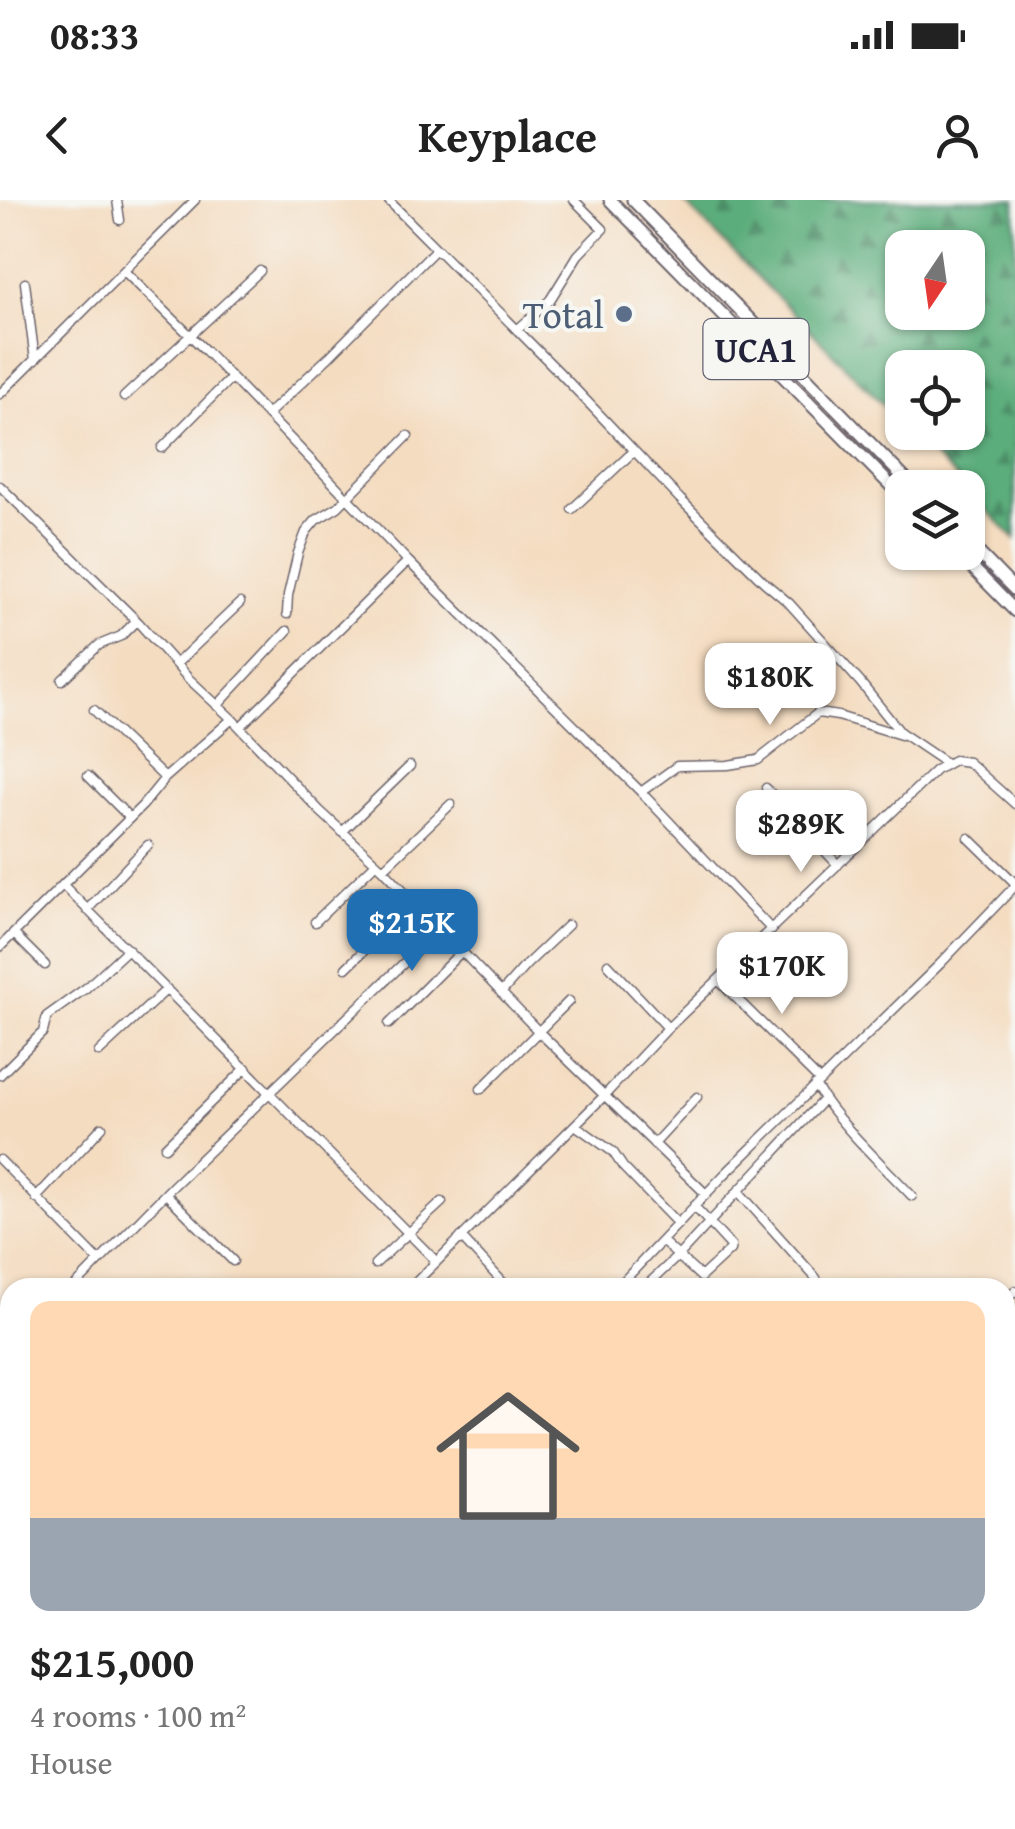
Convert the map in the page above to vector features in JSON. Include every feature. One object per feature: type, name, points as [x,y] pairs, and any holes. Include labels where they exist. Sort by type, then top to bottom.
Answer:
[{"type":"main road","name":"UCA1","points":[[610,200],[885,480]]},
{"type":"main road","name":"UCA1","points":[[633,200],[897,470]]},
{"type":"main road","points":[[848,442],[860,432]]},
{"type":"main road","points":[[985,559],[1015,590]]},
{"type":"main road","points":[[975,570],[1015,611]]},
{"type":"street","points":[[117,200],[120,220]]},
{"type":"street","points":[[0,394],[195,200]]},
{"type":"street","points":[[388,200],[738,556],[789,602],[905,737]]},
{"type":"street","points":[[517,330],[550,300],[578,255],[603,230],[574,200]]},
{"type":"street","points":[[267,416],[436,249]]},
{"type":"street","points":[[124,397],[260,270]]},
{"type":"street","points":[[124,271],[408,562],[641,792],[772,930]]},
{"type":"street","points":[[25,283],[35,360]]},
{"type":"street","points":[[162,448],[231,378]]},
{"type":"street","points":[[287,614],[298,552],[306,532],[316,520],[338,507],[408,436]]},
{"type":"street","points":[[572,509],[634,450]]},
{"type":"street","points":[[0,486],[380,866],[539,1032],[706,1194]]},
{"type":"street","points":[[240,727],[408,562]]},
{"type":"street","points":[[176,664],[240,603]]},
{"type":"street","points":[[62,680],[99,645],[121,636],[136,621]]},
{"type":"street","points":[[217,706],[287,631]]},
{"type":"street","points":[[94,710],[165,778]]},
{"type":"street","points":[[641,792],[677,766],[758,760],[818,713],[905,737],[946,763]]},
{"type":"street","points":[[0,948],[165,778],[232,718]]},
{"type":"street","points":[[420,1278],[604,1097],[668,1028],[936,770],[959,759],[968,762],[1015,804]]},
{"type":"street","points":[[342,832],[410,766]]},
{"type":"street","points":[[88,776],[130,818]]},
{"type":"street","points":[[766,788],[838,865]]},
{"type":"street","points":[[315,922],[451,804]]},
{"type":"street","points":[[627,1278],[1015,884],[969,838]]},
{"type":"street","points":[[87,910],[148,846]]},
{"type":"street","points":[[63,885],[436,1261]]},
{"type":"street","points":[[346,968],[414,902]]},
{"type":"street","points":[[501,993],[568,924]]},
{"type":"street","points":[[83,1278],[438,928]]},
{"type":"street","points":[[14,934],[44,965]]},
{"type":"street","points":[[0,1075],[44,1032],[47,1016],[86,988],[128,949]]},
{"type":"street","points":[[389,1024],[461,952]]},
{"type":"street","points":[[608,964],[668,1028]]},
{"type":"street","points":[[718,980],[817,1083],[824,1099],[912,1196]]},
{"type":"street","points":[[99,1052],[168,989]]},
{"type":"street","points":[[481,1090],[568,1001]]},
{"type":"street","points":[[165,1148],[246,1068]]},
{"type":"street","points":[[654,1144],[697,1097]]},
{"type":"street","points":[[654,1278],[824,1099]]},
{"type":"street","points":[[574,1125],[613,1152],[678,1224]]},
{"type":"street","points":[[36,1198],[102,1127]]},
{"type":"street","points":[[0,1160],[100,1261]]},
{"type":"street","points":[[738,1191],[816,1278]]},
{"type":"street","points":[[166,1194],[233,1261]]},
{"type":"street","points":[[375,1264],[442,1202]]},
{"type":"street","points":[[662,1241],[700,1277],[730,1250],[694,1206]]},
{"type":"street","points":[[461,1237],[499,1278]]},
{"type":"green space","points":[[682,200],[1015,200],[1015,539],[985,508],[985,470],[948,470],[928,450],[985,450],[985,350],[885,350],[885,407]]},
{"type":"place","name":"Total","points":[[624,314]]}]
